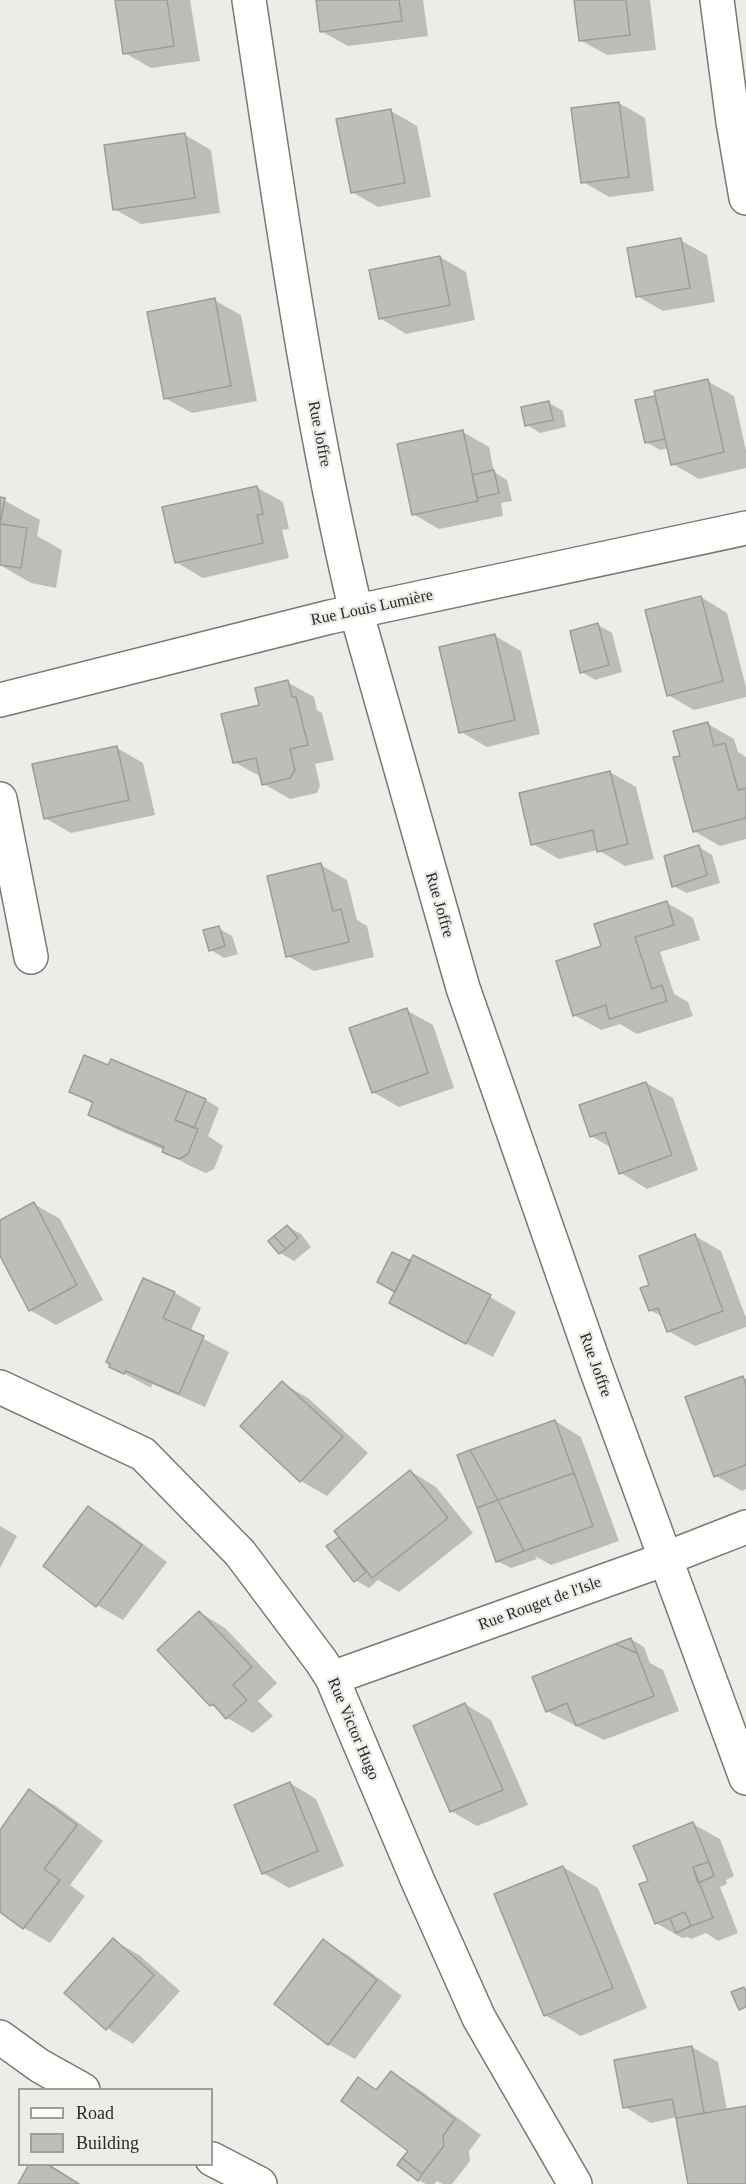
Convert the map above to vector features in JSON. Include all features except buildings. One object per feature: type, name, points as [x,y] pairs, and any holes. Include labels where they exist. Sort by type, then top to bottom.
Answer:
[{"type":"street","name":"Rue Joffre","points":[[249,0],[297,321],[356,611],[463,988],[596,1369],[746,1778]]},
{"type":"street","points":[[717,0],[739,121],[746,198]]},
{"type":"street","name":"Rue Louis Lumière","points":[[0,700],[356,611],[746,528]]},
{"type":"street","points":[[0,799],[31,957]]},
{"type":"street","name":"Rue Victor Hugo","points":[[0,1387],[144,1454],[240,1552],[332,1678],[478,2018],[575,2184]]},
{"type":"street","name":"Rue Rouget de l'Isle","points":[[332,1678],[654,1563],[746,1527]]},
{"type":"street","points":[[0,2037],[40,2066],[78,2088]]},
{"type":"street","points":[[213,2160],[260,2184]]}]
